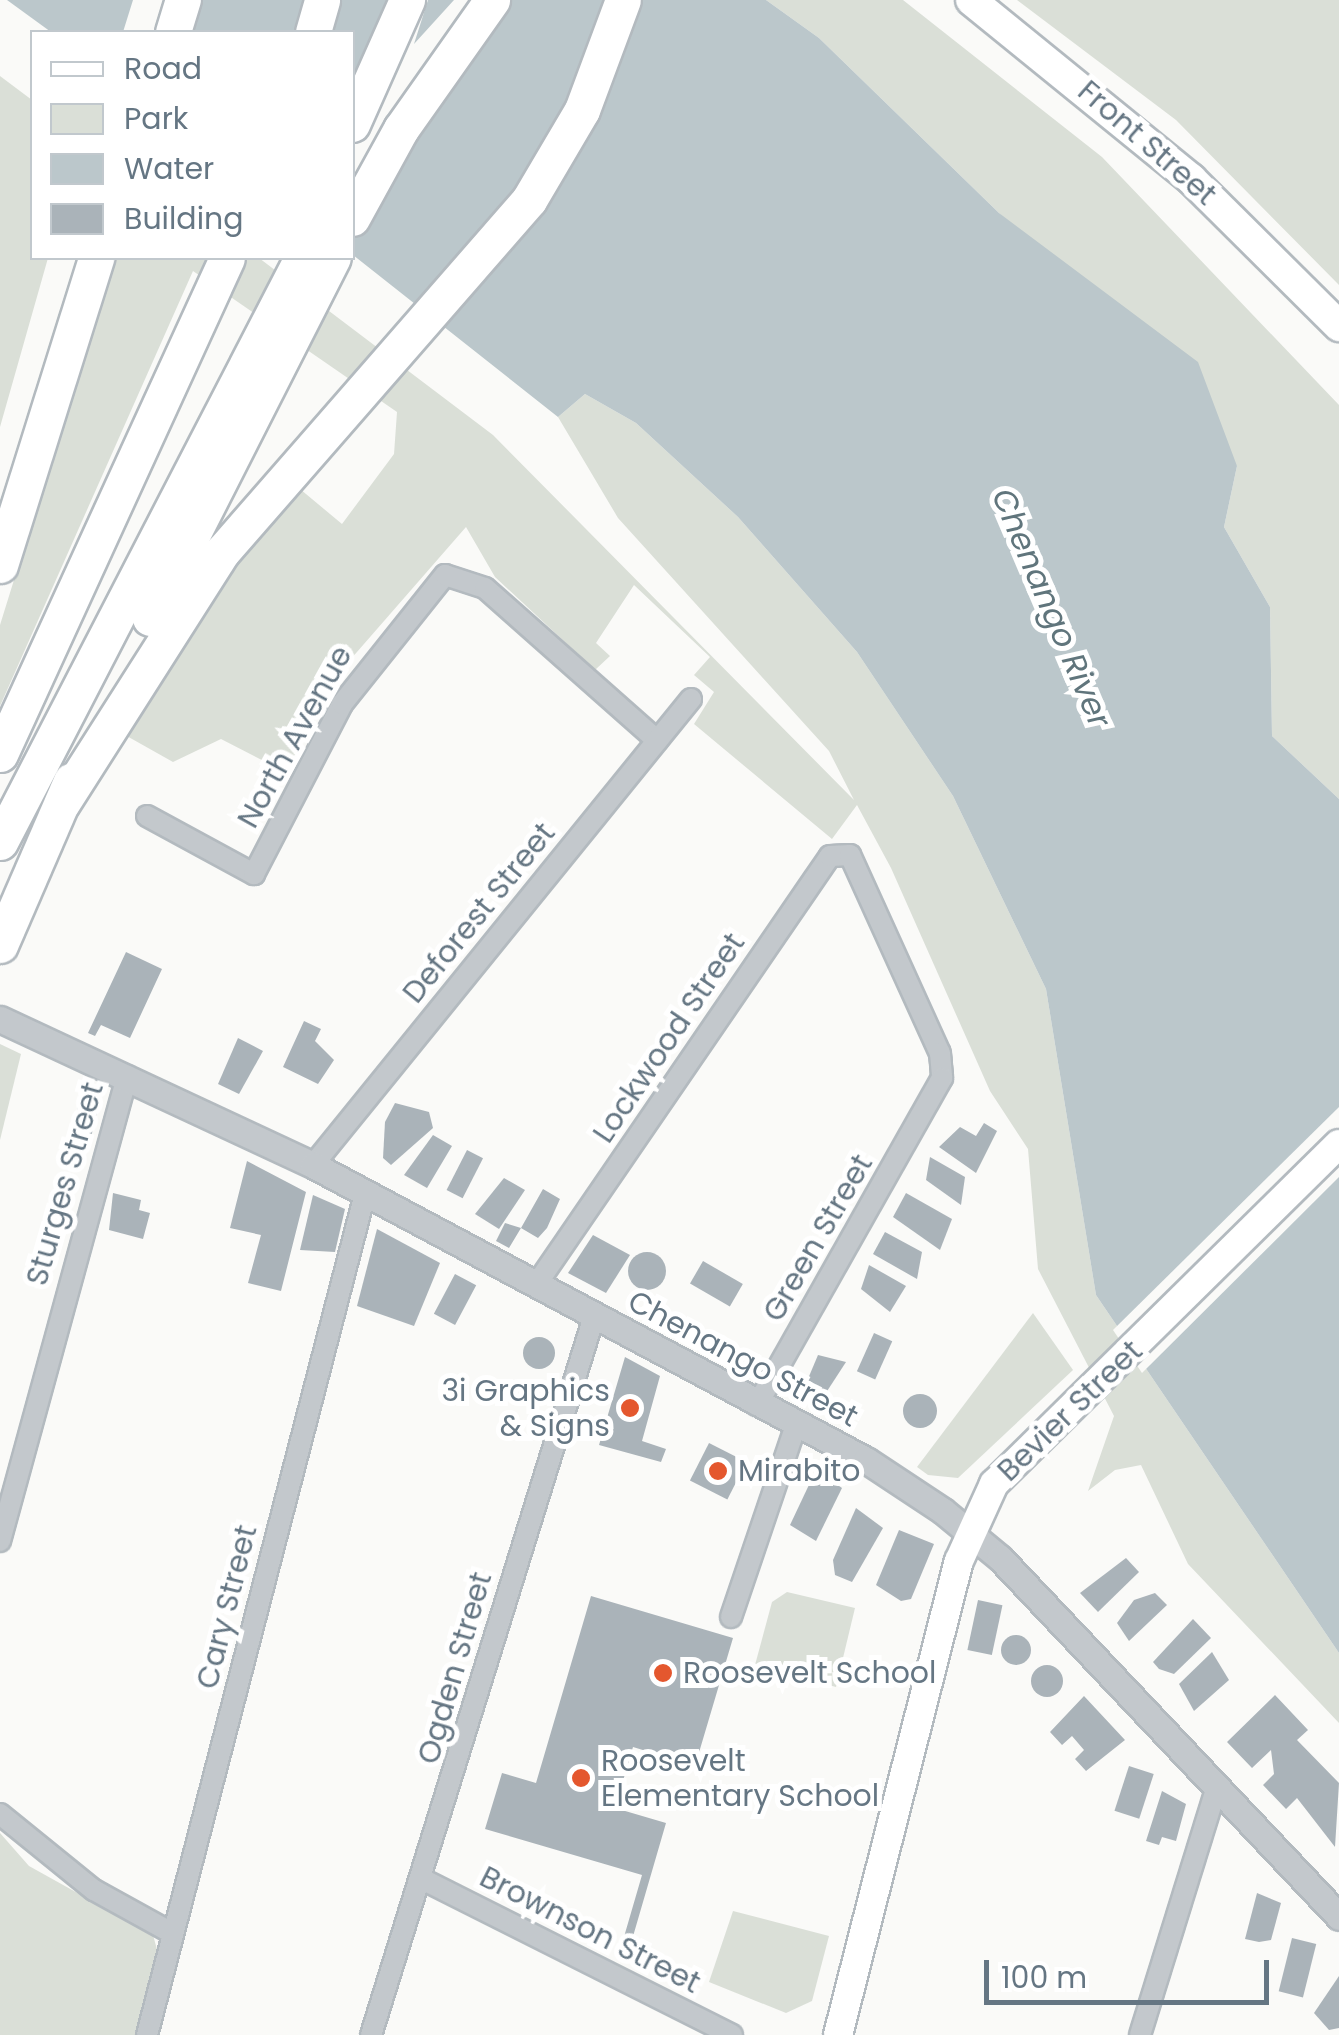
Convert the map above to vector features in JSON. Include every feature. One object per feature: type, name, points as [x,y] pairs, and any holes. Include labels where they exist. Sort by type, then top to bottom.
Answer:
[{"type":"highway","points":[[156,30],[165,0]]},
{"type":"highway","points":[[174,30],[183,0]]},
{"type":"highway","points":[[314,30],[322,0]]},
{"type":"highway","points":[[355,117],[407,0]]},
{"type":"highway","points":[[355,169],[477,0]]},
{"type":"highway","points":[[355,212],[400,129],[492,0]]},
{"type":"highway","points":[[62,803],[170,623],[336,418],[529,200],[582,110],[623,0]]},
{"type":"highway","points":[[0,565],[95,260]]},
{"type":"highway","points":[[0,754],[226,260]]},
{"type":"highway","points":[[0,842],[255,338],[290,260]]},
{"type":"highway","points":[[255,338],[301,260]]},
{"type":"highway","points":[[0,945],[62,803],[332,260]]},
{"type":"main road","name":"Front Street","points":[[971,0],[1177,166],[1314,297],[1339,326]]},
{"type":"main road","name":"Bevier Street","points":[[838,2035],[971,1534],[994,1484],[1339,1144]]},
{"type":"street","name":"North Avenue","points":[[147,816],[254,874],[342,704],[431,584],[445,575],[485,588],[656,740]]},
{"type":"street","name":"Deforest Street","points":[[313,1165],[691,699]]},
{"type":"street","name":"Lockwood Street","points":[[536,1285],[830,856],[850,856],[859,869]]},
{"type":"street","name":"Green Street","points":[[757,1405],[931,1102],[940,1052],[859,869]]},
{"type":"street","name":"Chenango Street","points":[[0,1019],[313,1165],[866,1460],[971,1534],[1339,1917]]},
{"type":"street","name":"Sturges Street","points":[[0,1542],[128,1076]]},
{"type":"street","name":"Cary Street","points":[[147,2035],[364,1194]]},
{"type":"street","name":"Ogden Street","points":[[371,2035],[594,1317]]},
{"type":"street","points":[[731,1617],[796,1425]]},
{"type":"street","points":[[1140,2035],[1216,1790]]},
{"type":"street","points":[[0,1814],[94,1890],[172,1934]]},
{"type":"street","name":"Brownson Street","points":[[422,1879],[732,2035]]},
{"type":"green space","points":[[766,0],[903,0],[1102,157],[1339,405],[1339,799],[1272,736],[1270,607],[1224,527],[1237,466],[999,213],[819,38]]},
{"type":"green space","points":[[1017,0],[1339,0],[1339,285],[1176,120]]},
{"type":"green space","points":[[0,76],[30,98],[30,260],[47,260],[0,427]]},
{"type":"green space","points":[[113,260],[262,260],[493,435],[854,800],[829,751],[618,518],[558,417],[585,394],[636,423],[738,517],[857,652],[953,796],[1046,989],[1096,1295],[1339,1653],[1339,1723],[1188,1564],[1141,1465],[1115,1470],[1088,1491],[1114,1416],[1038,1269],[1028,1149],[990,1091],[891,868],[857,805],[832,839],[694,724],[714,692],[694,675],[710,657],[634,585],[596,643],[610,656],[595,670],[495,577],[466,527],[350,660],[285,772],[221,739],[173,762],[125,735],[200,610],[300,489],[342,524],[394,454],[397,412],[193,271],[0,706],[0,625]]},
{"type":"green space","points":[[0,1044],[21,1054],[0,1140]]},
{"type":"green space","points":[[1033,1313],[1073,1370],[958,1478],[928,1475],[917,1467]]},
{"type":"green space","points":[[787,1592],[855,1608],[836,1687],[755,1665],[772,1602]]},
{"type":"green space","points":[[0,1833],[29,1866],[153,1935],[158,1953],[138,2035],[0,2035]]},
{"type":"green space","points":[[733,1911],[829,1936],[812,2001],[786,2013],[709,1982]]},
{"type":"water","name":"Chenango River","points":[[7,0],[766,0],[819,38],[999,213],[1198,362],[1237,466],[1224,527],[1270,607],[1272,736],[1339,799],[1339,1653],[1096,1295],[1046,989],[953,796],[857,652],[738,517],[636,423],[585,394],[558,417],[355,257],[355,30],[48,30]]},
{"type":"pier","points":[[133,0],[197,0],[187,30],[124,30]]},
{"type":"pier","points":[[387,0],[428,0],[414,44],[454,0],[512,0],[396,153],[355,234],[355,77]]},
{"type":"pier","points":[[1339,1107],[1339,1177],[1142,1373],[1113,1330]]},
{"type":"building","points":[[126,952],[162,969],[130,1038],[101,1025],[95,1036],[88,1033]]},
{"type":"building","points":[[304,1021],[321,1029],[315,1041],[334,1060],[318,1084],[283,1067]]},
{"type":"building","points":[[238,1038],[263,1051],[239,1094],[218,1084]]},
{"type":"building","points":[[84,1081],[102,1092],[91,1137],[72,1132]]},
{"type":"building","points":[[395,1103],[429,1112],[433,1128],[391,1165],[383,1158],[385,1122]]},
{"type":"building","points":[[984,1123],[997,1131],[976,1173],[939,1147],[960,1127],[976,1136]]},
{"type":"building","points":[[433,1135],[452,1146],[427,1188],[404,1175]]},
{"type":"building","points":[[467,1150],[483,1158],[463,1198],[447,1190]]},
{"type":"building","points":[[930,1157],[965,1177],[961,1205],[926,1180]]},
{"type":"building","points":[[247,1161],[306,1192],[281,1291],[248,1283],[261,1235],[230,1228]]},
{"type":"building","points":[[504,1178],[525,1190],[499,1229],[475,1214]]},
{"type":"building","points":[[543,1189],[560,1199],[538,1238],[521,1228]]},
{"type":"building","points":[[113,1193],[141,1200],[139,1210],[150,1213],[143,1239],[109,1230]]},
{"type":"building","points":[[906,1193],[952,1219],[940,1250],[893,1217]]},
{"type":"building","points":[[313,1195],[345,1209],[335,1252],[300,1250]]},
{"type":"building","points":[[505,1223],[521,1228],[509,1248],[496,1241]]},
{"type":"building","points":[[377,1229],[440,1263],[414,1326],[357,1306]]},
{"type":"building","points":[[885,1232],[922,1252],[917,1279],[873,1254]]},
{"type":"building","points":[[593,1235],[630,1255],[606,1293],[568,1273]]},
{"type":"building","points":[[647,1252],[660,1258],[666,1271],[660,1284],[647,1290],[634,1284],[628,1271],[634,1258]]},
{"type":"building","points":[[703,1261],[743,1284],[730,1307],[690,1284]]},
{"type":"building","points":[[869,1265],[906,1286],[890,1312],[861,1289]]},
{"type":"building","points":[[455,1274],[476,1285],[455,1325],[434,1314]]},
{"type":"building","points":[[874,1333],[892,1341],[875,1380],[857,1371]]},
{"type":"building","points":[[539,1337],[550,1342],[555,1353],[550,1364],[539,1369],[528,1364],[523,1353],[528,1342]]},
{"type":"building","points":[[818,1355],[846,1362],[820,1402],[802,1393]]},
{"type":"building","name":"3i Graphics & Signs","points":[[625,1357],[660,1376],[642,1441],[666,1449],[661,1462],[599,1445]]},
{"type":"building","points":[[920,1394],[932,1399],[937,1411],[932,1423],[920,1428],[908,1423],[903,1411],[908,1399]]},
{"type":"building","name":"Mirabito","points":[[709,1443],[746,1462],[727,1499],[690,1480]]},
{"type":"building","points":[[816,1470],[842,1488],[816,1541],[790,1525]]},
{"type":"building","points":[[856,1508],[883,1528],[852,1582],[835,1575],[833,1560]]},
{"type":"building","points":[[899,1530],[934,1544],[911,1599],[901,1601],[876,1585]]},
{"type":"building","points":[[1126,1558],[1139,1572],[1098,1612],[1080,1593]]},
{"type":"building","points":[[1155,1593],[1167,1605],[1129,1641],[1117,1623],[1134,1600]]},
{"type":"building","name":"Roosevelt Elementary School","points":[[591,1596],[733,1638],[695,1766],[633,1747],[615,1808],[666,1823],[627,1957],[619,1954],[642,1875],[485,1829],[502,1773],[536,1783]]},
{"type":"building","points":[[978,1600],[1002,1605],[992,1655],[967,1650]]},
{"type":"building","points":[[1193,1619],[1211,1638],[1174,1674],[1159,1669],[1153,1662]]},
{"type":"building","points":[[1016,1635],[1027,1639],[1031,1650],[1027,1661],[1016,1665],[1005,1661],[1001,1650],[1005,1639]]},
{"type":"building","points":[[1212,1652],[1229,1680],[1194,1711],[1179,1684]]},
{"type":"building","points":[[1047,1665],[1058,1670],[1063,1681],[1058,1692],[1047,1697],[1036,1692],[1031,1681],[1036,1670]]},
{"type":"building","points":[[1275,1695],[1308,1730],[1297,1740],[1339,1783],[1335,1847],[1297,1798],[1286,1809],[1263,1785],[1274,1774],[1271,1750],[1252,1768],[1227,1742]]},
{"type":"building","points":[[1084,1696],[1125,1740],[1086,1771],[1075,1759],[1084,1750],[1072,1736],[1062,1745],[1050,1732]]},
{"type":"building","points":[[1129,1766],[1154,1774],[1139,1819],[1114,1811]]},
{"type":"building","points":[[1162,1791],[1186,1804],[1176,1841],[1162,1837],[1159,1845],[1146,1841]]},
{"type":"building","points":[[1257,1893],[1281,1903],[1271,1940],[1259,1942],[1245,1939]]},
{"type":"building","points":[[1292,1938],[1316,1944],[1303,1997],[1279,1991]]},
{"type":"building","points":[[1339,1976],[1339,2028],[1329,2030],[1314,2013]]},
{"type":"place","name":"3i Graphics & Signs","points":[[630,1408]]},
{"type":"place","name":"Mirabito","points":[[718,1471]]},
{"type":"place","name":"Roosevelt School","points":[[663,1673]]},
{"type":"place","name":"Roosevelt Elementary School","points":[[581,1778]]}]
